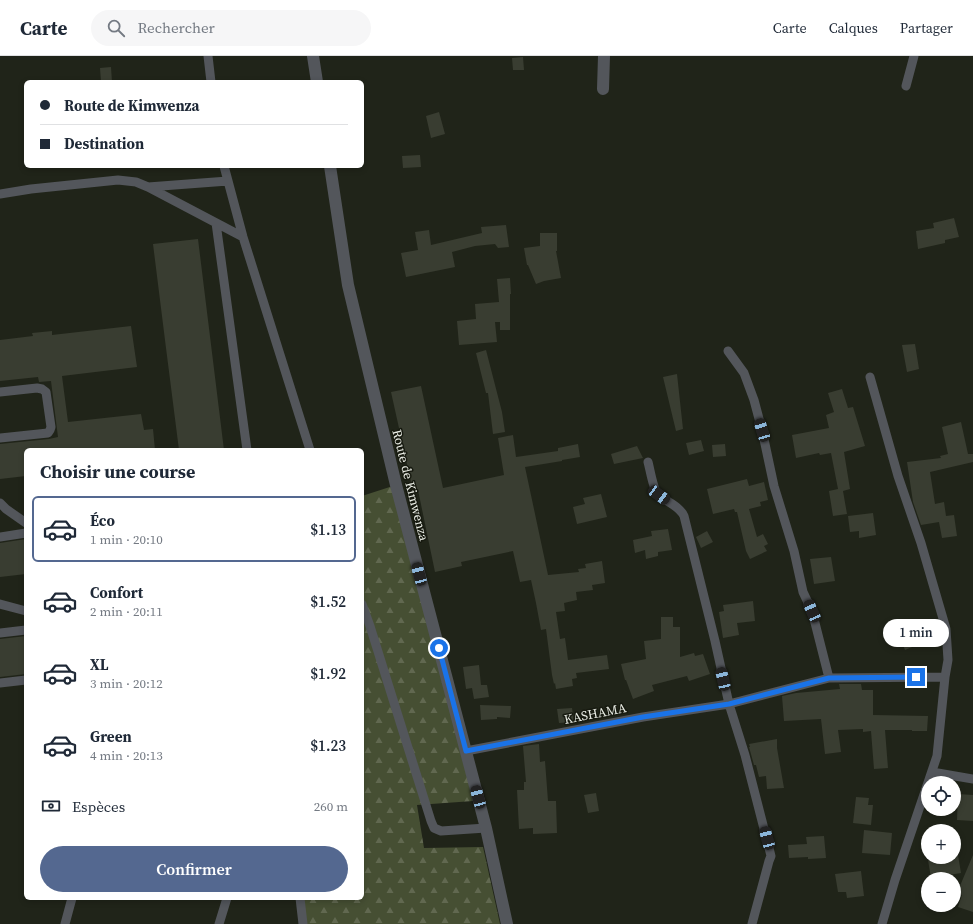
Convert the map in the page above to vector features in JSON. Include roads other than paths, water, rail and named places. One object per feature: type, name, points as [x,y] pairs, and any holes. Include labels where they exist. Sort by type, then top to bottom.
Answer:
[{"type":"street","points":[[313,56],[317,80]]},
{"type":"street","points":[[603,90],[604,56]]},
{"type":"street","name":"Route de Kimwenza","points":[[330,168],[350,292],[396,485],[486,828],[508,924]]},
{"type":"lane","points":[[208,56],[211,80]]},
{"type":"lane","points":[[906,86],[914,56]]},
{"type":"lane","points":[[225,168],[243,237],[309,448]]},
{"type":"lane","points":[[0,194],[31,189],[118,180],[136,182],[243,237]]},
{"type":"lane","points":[[148,187],[228,181]]},
{"type":"lane","points":[[216,223],[247,448]]},
{"type":"lane","points":[[728,351],[744,373],[754,400],[774,486],[794,551],[804,592],[812,611],[829,678]]},
{"type":"lane","points":[[870,377],[898,476],[921,543],[946,629],[948,660],[938,750],[882,924]]},
{"type":"lane","points":[[0,392],[37,388],[42,389],[46,392],[51,427],[48,432],[0,438]]},
{"type":"lane","points":[[648,462],[655,490],[659,495],[680,510],[684,516],[729,704],[745,755],[771,856],[752,924]]},
{"type":"lane","points":[[2,507],[24,522]]},
{"type":"lane","points":[[0,537],[24,533]]},
{"type":"lane","points":[[0,604],[24,610]]},
{"type":"lane","points":[[364,610],[434,828],[441,831],[486,828]]},
{"type":"lane","points":[[0,633],[24,630]]},
{"type":"lane","name":"KASHAMA","points":[[466,751],[643,717],[729,704],[829,678],[945,677]]},
{"type":"lane","points":[[0,683],[24,680]]},
{"type":"lane","points":[[932,772],[973,779]]},
{"type":"lane","points":[[65,924],[71,900]]},
{"type":"lane","points":[[219,924],[226,900]]},
{"type":"lane","points":[[300,900],[303,924]]}]
